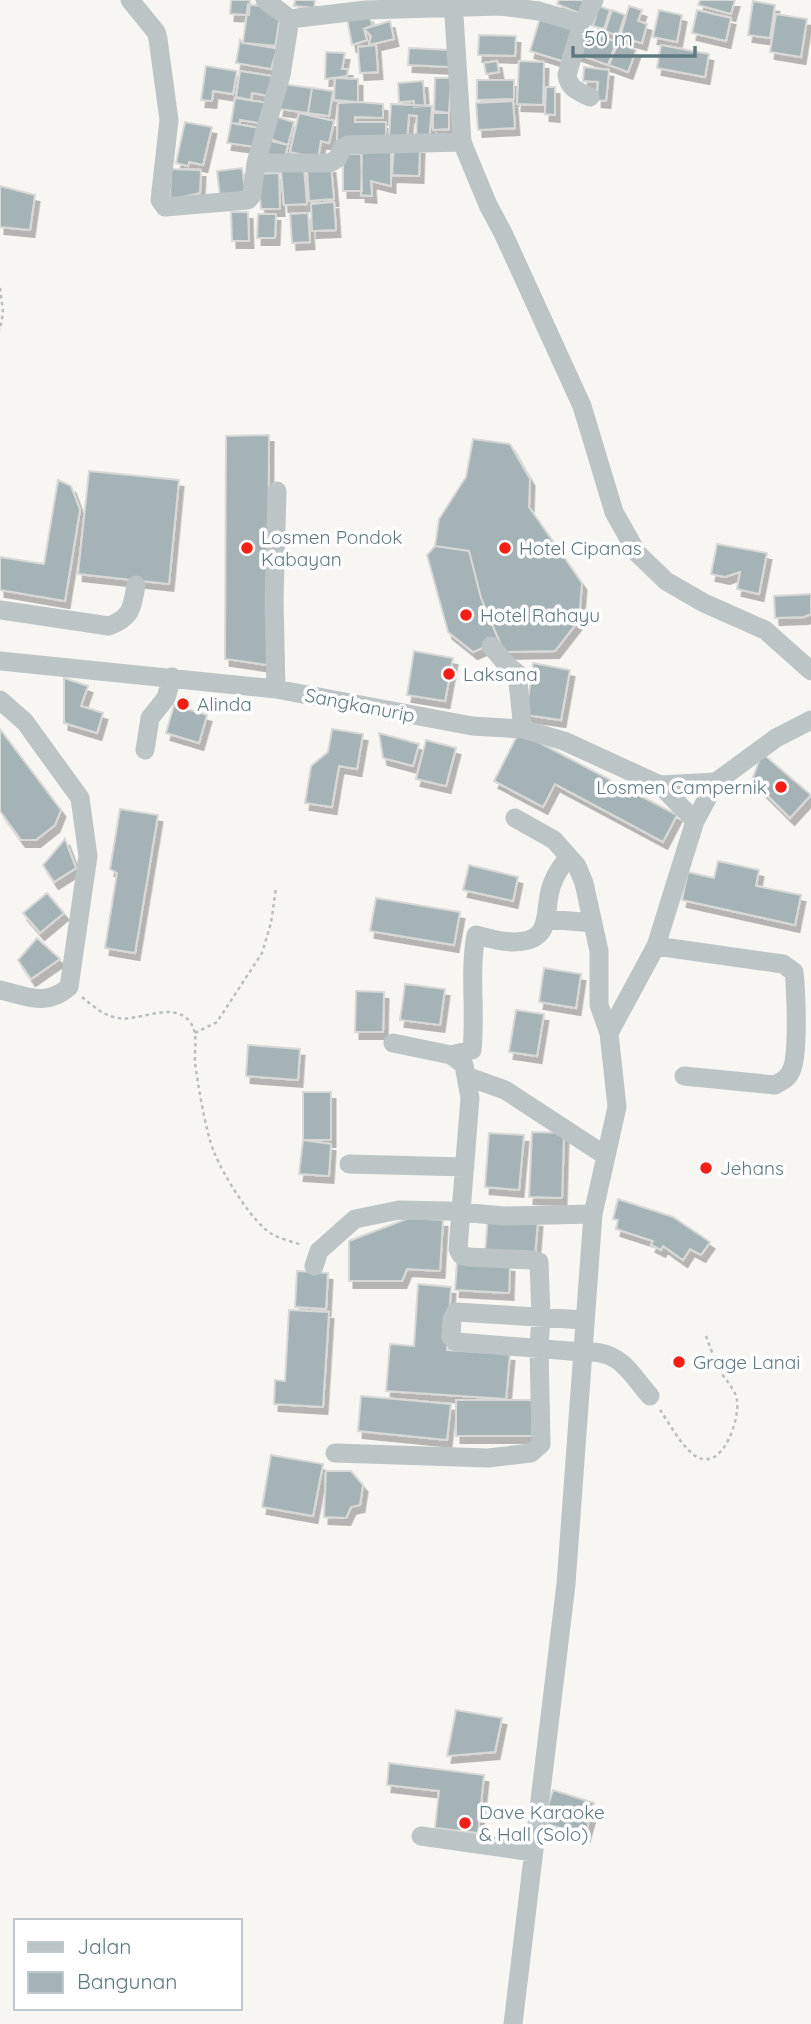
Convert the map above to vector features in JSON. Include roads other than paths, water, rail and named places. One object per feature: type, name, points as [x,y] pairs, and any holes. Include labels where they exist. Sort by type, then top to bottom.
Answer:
[{"type":"street","points":[[130,0],[158,38],[169,120],[160,200],[165,207],[248,201],[252,195],[256,163],[281,75],[290,19]]},
{"type":"street","points":[[265,0],[290,19],[453,3],[539,11],[582,24]]},
{"type":"street","points":[[590,97],[572,88],[567,75],[582,24],[594,0]]},
{"type":"street","points":[[453,3],[462,142],[488,205],[582,406],[614,512],[637,553],[666,581],[704,603],[765,630],[811,671]]},
{"type":"street","points":[[256,163],[330,163],[338,158],[342,148],[348,145],[462,142]]},
{"type":"street","points":[[276,689],[274,600],[277,491]]},
{"type":"street","points":[[0,610],[108,626],[120,622],[131,612],[136,585]]},
{"type":"street","points":[[491,646],[517,673],[523,729]]},
{"type":"street","name":"Sangkanurip","points":[[0,661],[276,689],[472,726],[523,729],[564,741],[660,785],[695,821]]},
{"type":"street","points":[[145,750],[150,718],[166,698],[172,677]]},
{"type":"street","points":[[0,700],[25,722],[80,798],[88,856],[69,987],[58,997],[46,1000],[0,990]]},
{"type":"street","points":[[609,1033],[656,946],[695,821],[716,782],[776,738],[811,720]]},
{"type":"street","points":[[660,785],[716,782]]},
{"type":"street","points":[[513,2024],[566,1584],[593,1214],[617,1107],[609,1033],[600,1005],[599,951],[584,883],[577,866],[554,840],[515,818]]},
{"type":"street","points":[[393,1043],[451,1055],[472,1050],[475,1009],[471,960],[476,935],[513,942],[533,939],[544,928],[551,886],[558,870],[568,858]]},
{"type":"street","points":[[547,919],[593,923]]},
{"type":"street","points":[[656,946],[783,964],[794,972],[797,995],[793,1069],[786,1080],[775,1085],[684,1076]]},
{"type":"street","points":[[335,1453],[488,1458],[531,1453],[541,1444],[539,1262],[461,1255],[458,1249],[470,1098],[464,1065],[451,1055]]},
{"type":"street","points":[[466,1076],[505,1090],[606,1156]]},
{"type":"street","points":[[349,1164],[465,1167]]},
{"type":"street","points":[[316,1259],[355,1219],[399,1210],[537,1217],[593,1214]]},
{"type":"street","points":[[585,1321],[456,1312],[452,1319],[451,1337],[457,1342],[582,1352],[601,1351],[619,1361],[650,1396]]},
{"type":"street","points":[[421,1836],[533,1852]]},
{"type":"place","name":"Losmen Pondok Kabayan","points":[[247,548]]},
{"type":"place","name":"Hotel Cipanas","points":[[505,548]]},
{"type":"place","name":"Hotel Rahayu","points":[[466,615]]},
{"type":"place","name":"Laksana","points":[[449,674]]},
{"type":"place","name":"Alinda","points":[[183,704]]},
{"type":"place","name":"Losmen Campernik","points":[[781,787]]},
{"type":"place","name":"Jehans","points":[[706,1168]]},
{"type":"place","name":"Grage Lanai","points":[[679,1362]]},
{"type":"place","name":"Dave Karaoke & Hall (Solo)","points":[[465,1823]]}]
